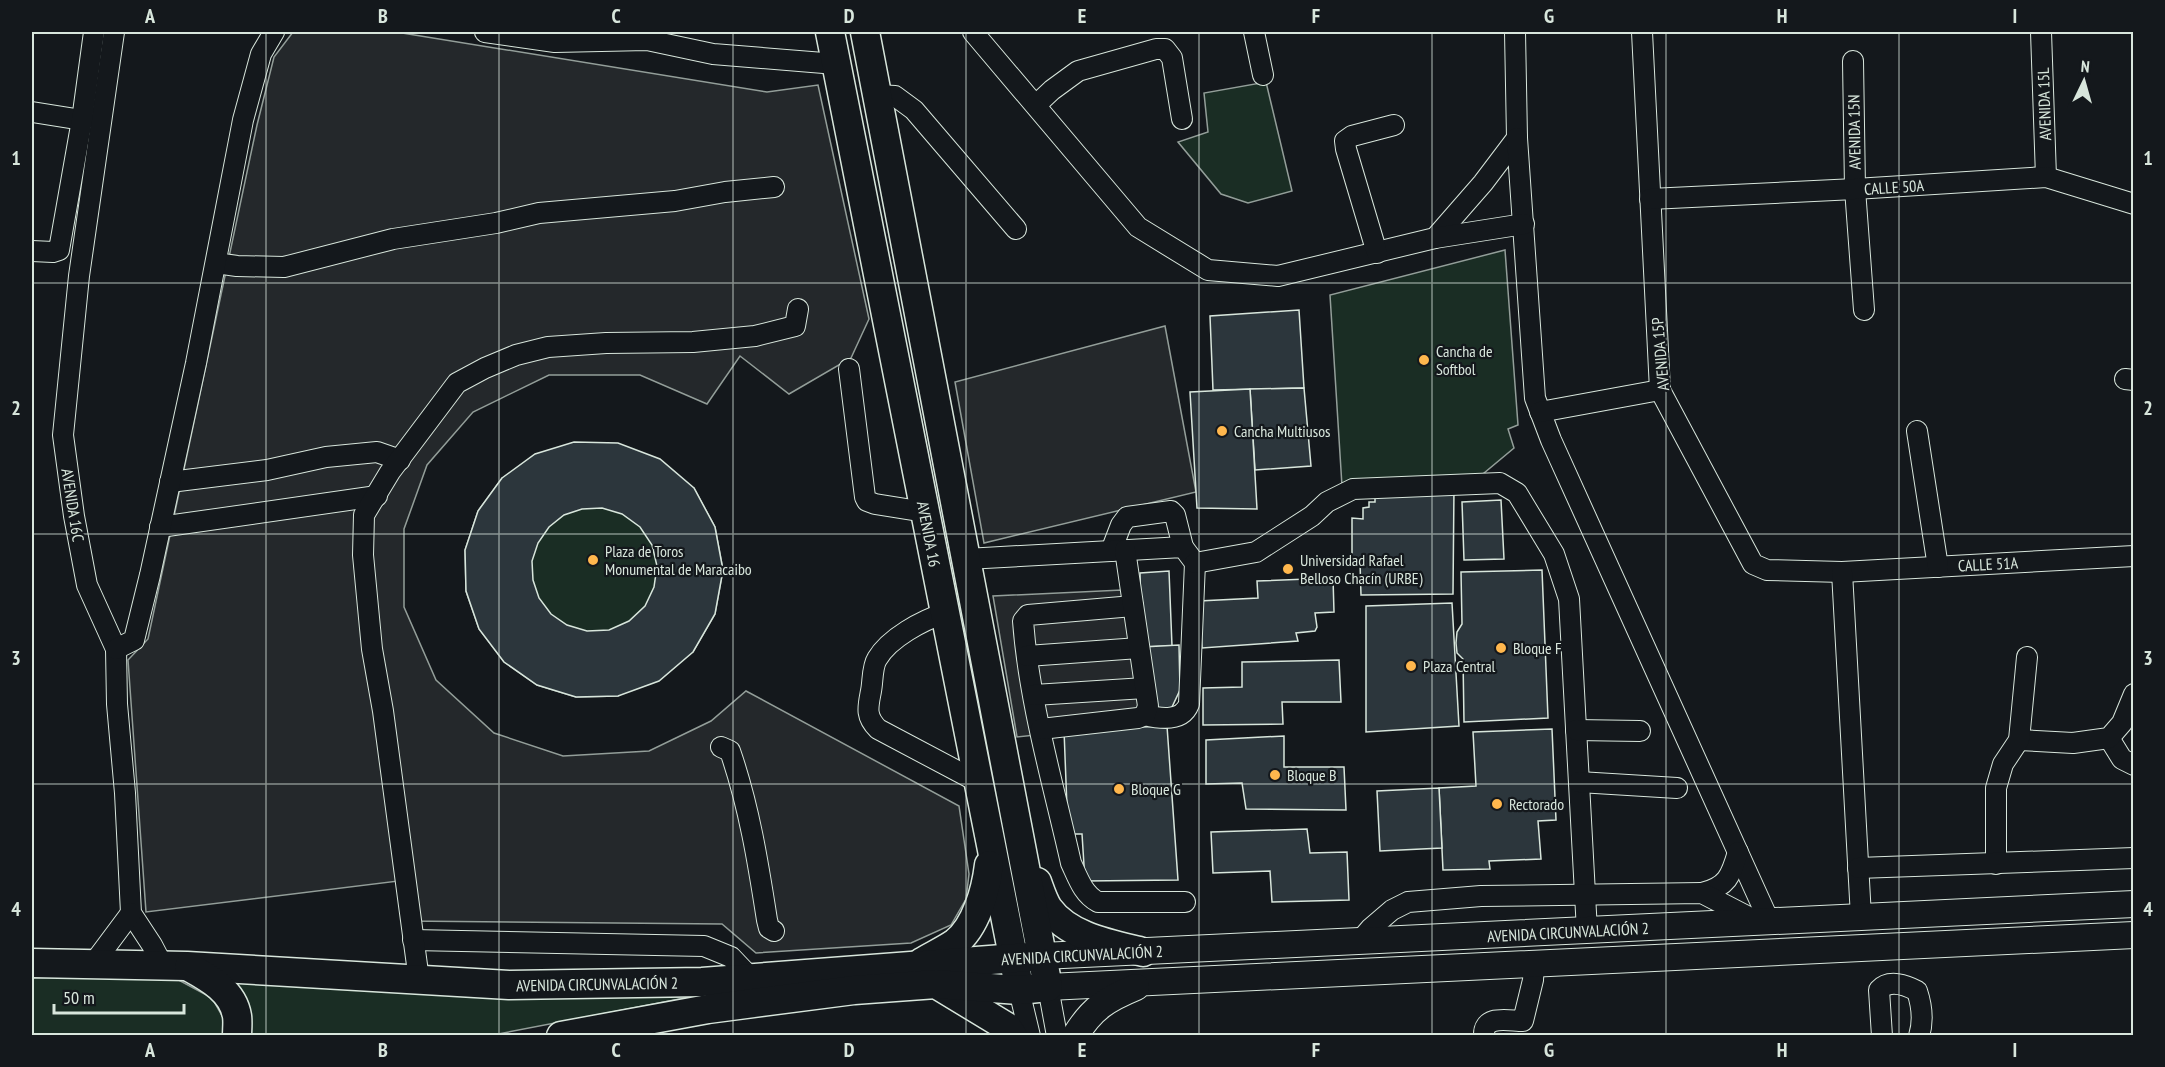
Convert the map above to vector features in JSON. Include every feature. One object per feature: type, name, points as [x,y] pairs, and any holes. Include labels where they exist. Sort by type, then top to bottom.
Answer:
[{"type":"highway","name":"AVENIDA 16","points":[[830,32],[1020,990]]},
{"type":"highway","name":"AVENIDA 16","points":[[865,32],[1048,987]]},
{"type":"highway","points":[[991,845],[982,901],[956,942],[927,975],[1007,1027],[1013,1035]]},
{"type":"highway","points":[[1021,845],[1048,907],[1067,927],[1101,942],[1143,952]]},
{"type":"highway","name":"AVENIDA CIRCUNVALACIÓN 2","points":[[561,1035],[631,1029],[708,1009],[854,990],[1013,958],[1042,956]]},
{"type":"highway","name":"AVENIDA CIRCUNVALACIÓN 2","points":[[32,963],[175,966],[509,986],[927,975],[1020,990],[1048,987]]},
{"type":"highway","points":[[175,966],[211,979],[225,992],[237,1016],[237,1035]]},
{"type":"main road","name":"AVENIDA CIRCUNVALACIÓN 2","points":[[1042,956],[2133,904]]},
{"type":"main road","name":"AVENIDA CIRCUNVALACIÓN 2","points":[[1048,987],[2133,935]]},
{"type":"main road","points":[[1075,1035],[1087,1016],[1114,996],[1145,983]]},
{"type":"street","points":[[32,250],[53,252],[59,250],[82,120],[94,32]]},
{"type":"street","name":"AVENIDA 16C","points":[[114,32],[79,276],[63,435],[74,516],[87,585],[116,649],[117,704],[125,793],[131,913]]},
{"type":"street","points":[[116,649],[134,640],[216,263],[243,120],[261,54],[274,32]]},
{"type":"street","points":[[485,32],[555,42],[647,40],[713,54],[836,64]]},
{"type":"street","points":[[973,32],[1138,227],[1208,270],[1278,276],[1435,238],[1524,224]]},
{"type":"street","points":[[1254,32],[1263,75]]},
{"type":"street","points":[[1515,32],[1517,138],[1534,398],[1738,852],[1765,923]]},
{"type":"street","name":"AVENIDA 15P","points":[[1641,32],[1660,390],[1753,564],[1767,570],[1842,572]]},
{"type":"street","name":"AVENIDA 15L","points":[[2042,32],[2046,177]]},
{"type":"street","points":[[1036,105],[1078,71],[1156,48],[1165,49],[1172,58],[1182,119]]},
{"type":"street","name":"AVENIDA 15N","points":[[1853,61],[1855,189],[1864,310]]},
{"type":"street","points":[[877,94],[895,96],[914,110],[1016,230]]},
{"type":"street","points":[[32,112],[82,120]]},
{"type":"street","points":[[1377,253],[1345,141],[1352,136],[1394,125]]},
{"type":"street","points":[[1435,238],[1484,183],[1517,138]]},
{"type":"street","name":"CALLE 50A","points":[[1650,199],[2046,177],[2133,204]]},
{"type":"street","points":[[216,263],[284,267],[393,239],[496,223],[538,213],[675,201],[725,192],[774,187]]},
{"type":"street","points":[[419,980],[383,711],[372,649],[363,555],[364,514],[390,472],[457,383],[485,368],[516,355],[548,347],[606,343],[693,342],[755,336],[795,326],[798,309]]},
{"type":"street","points":[[849,369],[865,498],[875,504],[925,512]]},
{"type":"street","points":[[1540,412],[1660,390]]},
{"type":"street","points":[[1917,431],[1938,567]]},
{"type":"street","points":[[170,482],[267,470],[326,457],[377,452],[399,460]]},
{"type":"street","points":[[1196,563],[1256,552],[1312,516],[1327,502],[1353,489],[1500,483],[1517,493],[1554,554],[1569,599],[1587,931]]},
{"type":"street","points":[[160,527],[377,496]]},
{"type":"street","points":[[1041,729],[1138,718],[1145,715],[1175,717],[1187,709],[1196,563],[1183,547],[1175,514],[1171,511],[1127,517],[1121,525],[1118,550],[1133,606],[1148,706],[1145,715]]},
{"type":"street","points":[[966,559],[1183,547]]},
{"type":"street","name":"CALLE 51A","points":[[1842,572],[2133,556]]},
{"type":"street","points":[[1842,572],[1861,917]]},
{"type":"street","points":[[1133,606],[1028,615],[1023,621],[1027,656],[1071,863],[1080,884],[1090,897],[1098,902],[1185,902]]},
{"type":"street","points":[[945,613],[926,619],[891,643],[876,660],[867,713],[870,721],[878,729],[978,782]]},
{"type":"street","points":[[1027,656],[1139,648]]},
{"type":"street","points":[[1996,864],[1996,788],[2003,764],[2019,740],[2027,657]]},
{"type":"street","points":[[1034,695],[1145,688]]},
{"type":"street","points":[[2019,740],[2073,743],[2109,738],[2122,723],[2133,694]]},
{"type":"street","points":[[1576,730],[1640,731]]},
{"type":"street","points":[[2109,738],[2122,759],[2133,765]]},
{"type":"street","points":[[721,747],[730,751],[742,785],[753,832],[767,920],[769,928],[774,931]]},
{"type":"street","points":[[1579,782],[1677,788]]},
{"type":"street","points":[[1359,942],[1392,910],[1408,902],[1481,896],[1702,893],[1722,886],[1731,874],[1738,852]]},
{"type":"street","points":[[1858,868],[2133,858]]},
{"type":"street","points":[[1702,893],[1765,923]]},
{"type":"street","points":[[93,964],[131,913],[152,945],[175,966]]},
{"type":"street","points":[[413,940],[704,946],[731,957],[751,978]]},
{"type":"street","points":[[1484,1035],[1486,1023],[1493,1020],[1521,1028],[1533,980],[1534,964]]},
{"type":"street","points":[[1882,1035],[1879,990],[1884,985],[1891,984],[1907,986],[1917,991],[1922,1009],[1922,1026],[1919,1035]]},
{"type":"street","name":"AVENIDA 16","points":[[1048,987],[1057,1035]]},
{"type":"street","name":"AVENIDA 16","points":[[1020,990],[1029,1035]]},
{"type":"green space","points":[[1266,82],[1292,191],[1248,203],[1221,194],[1178,142],[1208,132],[1204,93]]},
{"type":"green space","name":"Cancha de Softbol","points":[[1505,250],[1518,425],[1508,429],[1514,448],[1478,478],[1342,486],[1330,295]]},
{"type":"green space","name":"Plaza de Toros Monumental de Maracaibo","points":[[502,478],[694,488],[715,527],[723,570],[715,614],[693,652],[618,696],[576,697],[537,685],[504,662],[479,629],[466,591],[465,550],[478,511]]},
{"type":"green space","points":[[95,976],[175,978],[212,998],[225,1021],[228,1035],[32,1035],[32,978]]},
{"type":"green space","points":[[225,979],[489,996],[695,996],[493,1035],[248,1036]]},
{"type":"shaded area","points":[[293,32],[396,32],[767,92],[818,85],[869,319],[851,358],[789,394],[740,356],[707,404],[640,375],[549,375],[473,412],[427,465],[404,529],[404,607],[436,680],[494,733],[563,756],[649,751],[711,721],[746,691],[959,806],[969,874],[966,899],[951,925],[911,943],[756,953],[722,924],[404,921],[398,881],[146,912],[128,660],[148,639],[257,125],[274,57]]},
{"type":"shaded area","points":[[1165,326],[1196,492],[984,543],[955,382]]},
{"type":"shaded area","points":[[1122,590],[1149,723],[1017,737],[993,596]]},
{"type":"building","name":"Cancha Multiusos","points":[[1299,310],[1304,388],[1213,390],[1210,316]]},
{"type":"building","name":"Cancha Multiusos","points":[[1304,388],[1311,466],[1255,470],[1250,389]]},
{"type":"building","name":"Cancha Multiusos","points":[[1250,389],[1257,509],[1197,508],[1190,392]]},
{"type":"building","name":"Plaza de Toros Monumental de Maracaibo","points":[[574,442],[618,443],[660,459],[694,488],[715,527],[723,570],[715,614],[693,652],[659,681],[618,696],[576,697],[537,685],[504,662],[479,629],[466,591],[465,550],[478,511],[502,478],[535,454]],"holes":[[[602,508],[622,514],[640,527],[652,545],[657,566],[654,587],[645,606],[629,621],[609,630],[587,631],[567,625],[551,614],[539,598],[533,580],[532,561],[538,543],[549,527],[564,515],[582,509]]]},
{"type":"building","points":[[1454,487],[1453,594],[1361,595],[1360,562],[1352,561],[1352,518],[1363,519],[1363,508],[1369,507],[1369,502],[1375,502],[1375,490]]},
{"type":"building","points":[[1501,500],[1504,559],[1464,560],[1462,502]]},
{"type":"building","name":"Bloque F","points":[[1542,570],[1548,718],[1464,722],[1463,659],[1457,653],[1456,643],[1457,632],[1462,624],[1461,572]]},
{"type":"building","points":[[1169,571],[1172,646],[1142,647],[1140,573]]},
{"type":"building","points":[[1333,578],[1334,612],[1315,613],[1317,627],[1315,631],[1296,633],[1298,641],[1202,648],[1199,601],[1258,598],[1257,581]]},
{"type":"building","name":"Plaza Central","points":[[1452,603],[1459,726],[1366,732],[1366,606]]},
{"type":"building","points":[[1179,645],[1180,690],[1171,709],[1156,713],[1142,647]]},
{"type":"building","points":[[1339,660],[1341,702],[1282,702],[1283,724],[1203,725],[1203,688],[1242,687],[1242,662]]},
{"type":"building","name":"Bloque G","points":[[1167,726],[1178,880],[1085,881],[1082,834],[1068,834],[1064,730]]},
{"type":"building","name":"Rectorado","points":[[1552,729],[1556,820],[1538,821],[1541,859],[1489,861],[1490,869],[1443,870],[1439,788],[1476,786],[1473,732]]},
{"type":"building","name":"Bloque B","points":[[1284,736],[1284,767],[1344,767],[1346,810],[1246,809],[1242,783],[1206,784],[1206,740]]},
{"type":"building","points":[[1439,788],[1442,848],[1380,851],[1377,791]]},
{"type":"building","points":[[1307,829],[1310,853],[1347,852],[1349,900],[1272,902],[1270,871],[1213,873],[1211,832]]},
{"type":"place","name":"Cancha de Softbol","points":[[1424,360]]},
{"type":"place","name":"Cancha Multiusos","points":[[1222,431]]},
{"type":"place","name":"Plaza de Toros Monumental de Maracaibo","points":[[593,560]]},
{"type":"place","name":"Universidad Rafael Belloso Chacín (URBE)","points":[[1288,569]]},
{"type":"place","name":"Bloque F","points":[[1501,648]]},
{"type":"place","name":"Plaza Central","points":[[1411,666]]},
{"type":"place","name":"Bloque B","points":[[1275,775]]},
{"type":"place","name":"Bloque G","points":[[1119,789]]},
{"type":"place","name":"Rectorado","points":[[1497,804]]}]
